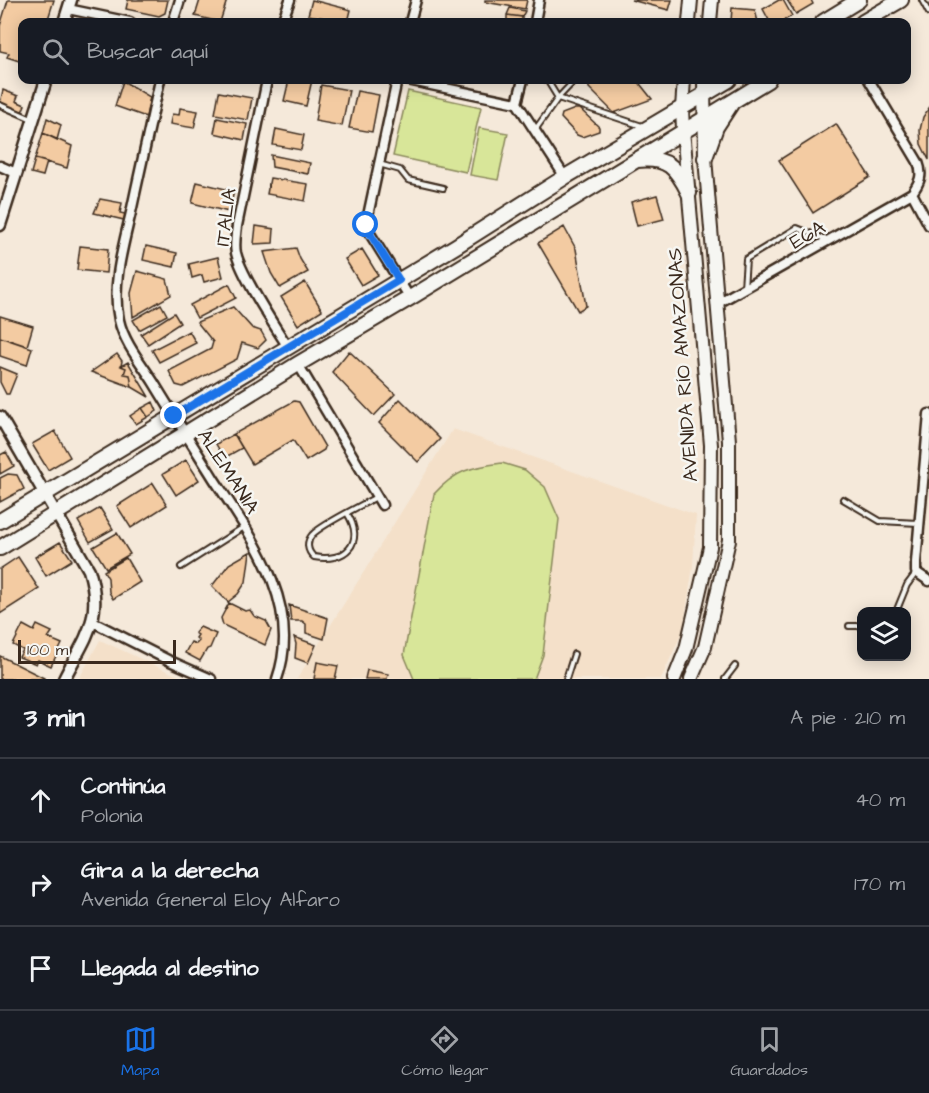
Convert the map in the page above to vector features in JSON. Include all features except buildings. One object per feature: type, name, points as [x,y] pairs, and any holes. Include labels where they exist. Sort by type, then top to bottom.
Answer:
[{"type":"main road","points":[[689,18],[691,0]]},
{"type":"main road","points":[[710,18],[712,0]]},
{"type":"main road","points":[[830,18],[859,0]]},
{"type":"main road","points":[[870,18],[901,0]]},
{"type":"main road","name":"AVENIDA RÍO AMAZONAS","points":[[674,679],[686,649],[710,547],[711,445],[683,130],[684,84]]},
{"type":"main road","name":"AVENIDA RÍO AMAZONAS","points":[[692,679],[705,647],[729,540],[729,441],[705,158],[704,84]]},
{"type":"main road","points":[[0,521],[722,84]]},
{"type":"main road","points":[[0,548],[298,364],[761,84]]},
{"type":"main road","points":[[705,158],[716,127],[735,99]]},
{"type":"main road","points":[[635,160],[656,159],[669,165],[680,175],[689,193]]},
{"type":"street","points":[[174,18],[180,0]]},
{"type":"street","points":[[283,18],[290,0]]},
{"type":"street","points":[[411,18],[416,0]]},
{"type":"street","points":[[536,18],[539,0]]},
{"type":"street","points":[[70,5],[116,18]]},
{"type":"street","points":[[0,225],[45,84]]},
{"type":"street","name":"ALEMANIA","points":[[159,84],[119,269],[117,306],[119,322],[185,435],[245,526],[273,580],[282,615],[283,653],[277,679]]},
{"type":"street","name":"ITALIA","points":[[266,84],[235,245],[237,258],[245,274],[288,347]]},
{"type":"street","points":[[396,84],[366,225],[410,298]]},
{"type":"street","points":[[426,84],[517,103],[565,177]]},
{"type":"street","points":[[517,103],[522,84]]},
{"type":"street","points":[[871,84],[918,162],[921,177],[912,193],[929,225]]},
{"type":"street","points":[[0,166],[16,173]]},
{"type":"street","name":"E6A","points":[[718,303],[912,193]]},
{"type":"street","points":[[298,364],[380,500]]},
{"type":"street","points":[[929,414],[916,572],[929,581]]},
{"type":"street","points":[[1,419],[89,570],[95,602],[93,622],[63,679]]},
{"type":"street","points":[[93,622],[211,679]]},
{"type":"lane","points":[[922,0],[929,13]]},
{"type":"lane","points":[[549,84],[558,98],[648,129]]},
{"type":"lane","points":[[535,130],[571,84]]},
{"type":"lane","points":[[0,105],[33,120]]},
{"type":"lane","points":[[379,164],[400,170],[408,180],[442,188]]},
{"type":"lane","points":[[744,289],[746,259],[796,228],[828,241]]},
{"type":"lane","points":[[843,499],[880,521],[919,523]]},
{"type":"lane","points":[[348,513],[356,536],[346,553],[335,557],[314,557],[309,553],[308,541],[313,534],[348,513],[380,500]]},
{"type":"lane","points":[[182,567],[245,526]]},
{"type":"lane","points":[[898,607],[907,585],[916,572]]},
{"type":"lane","points":[[849,626],[857,626]]},
{"type":"lane","points":[[566,679],[574,654]]},
{"type":"lane","points":[[725,679],[735,666]]},
{"type":"shaded area","points":[[453,429],[696,515],[693,566],[683,630],[661,679],[297,679]]},
{"type":"shaded area","points":[[100,640],[171,673],[185,679],[79,679]]},
{"type":"green space","points":[[408,91],[481,107],[466,172],[393,156]]},
{"type":"green space","points":[[479,128],[508,133],[498,180],[470,175]]},
{"type":"green space","points":[[502,463],[525,470],[545,487],[559,519],[543,655],[534,679],[414,679],[404,655],[434,494],[465,471]]},
{"type":"route","points":[[174,416],[399,280],[366,225]]}]
